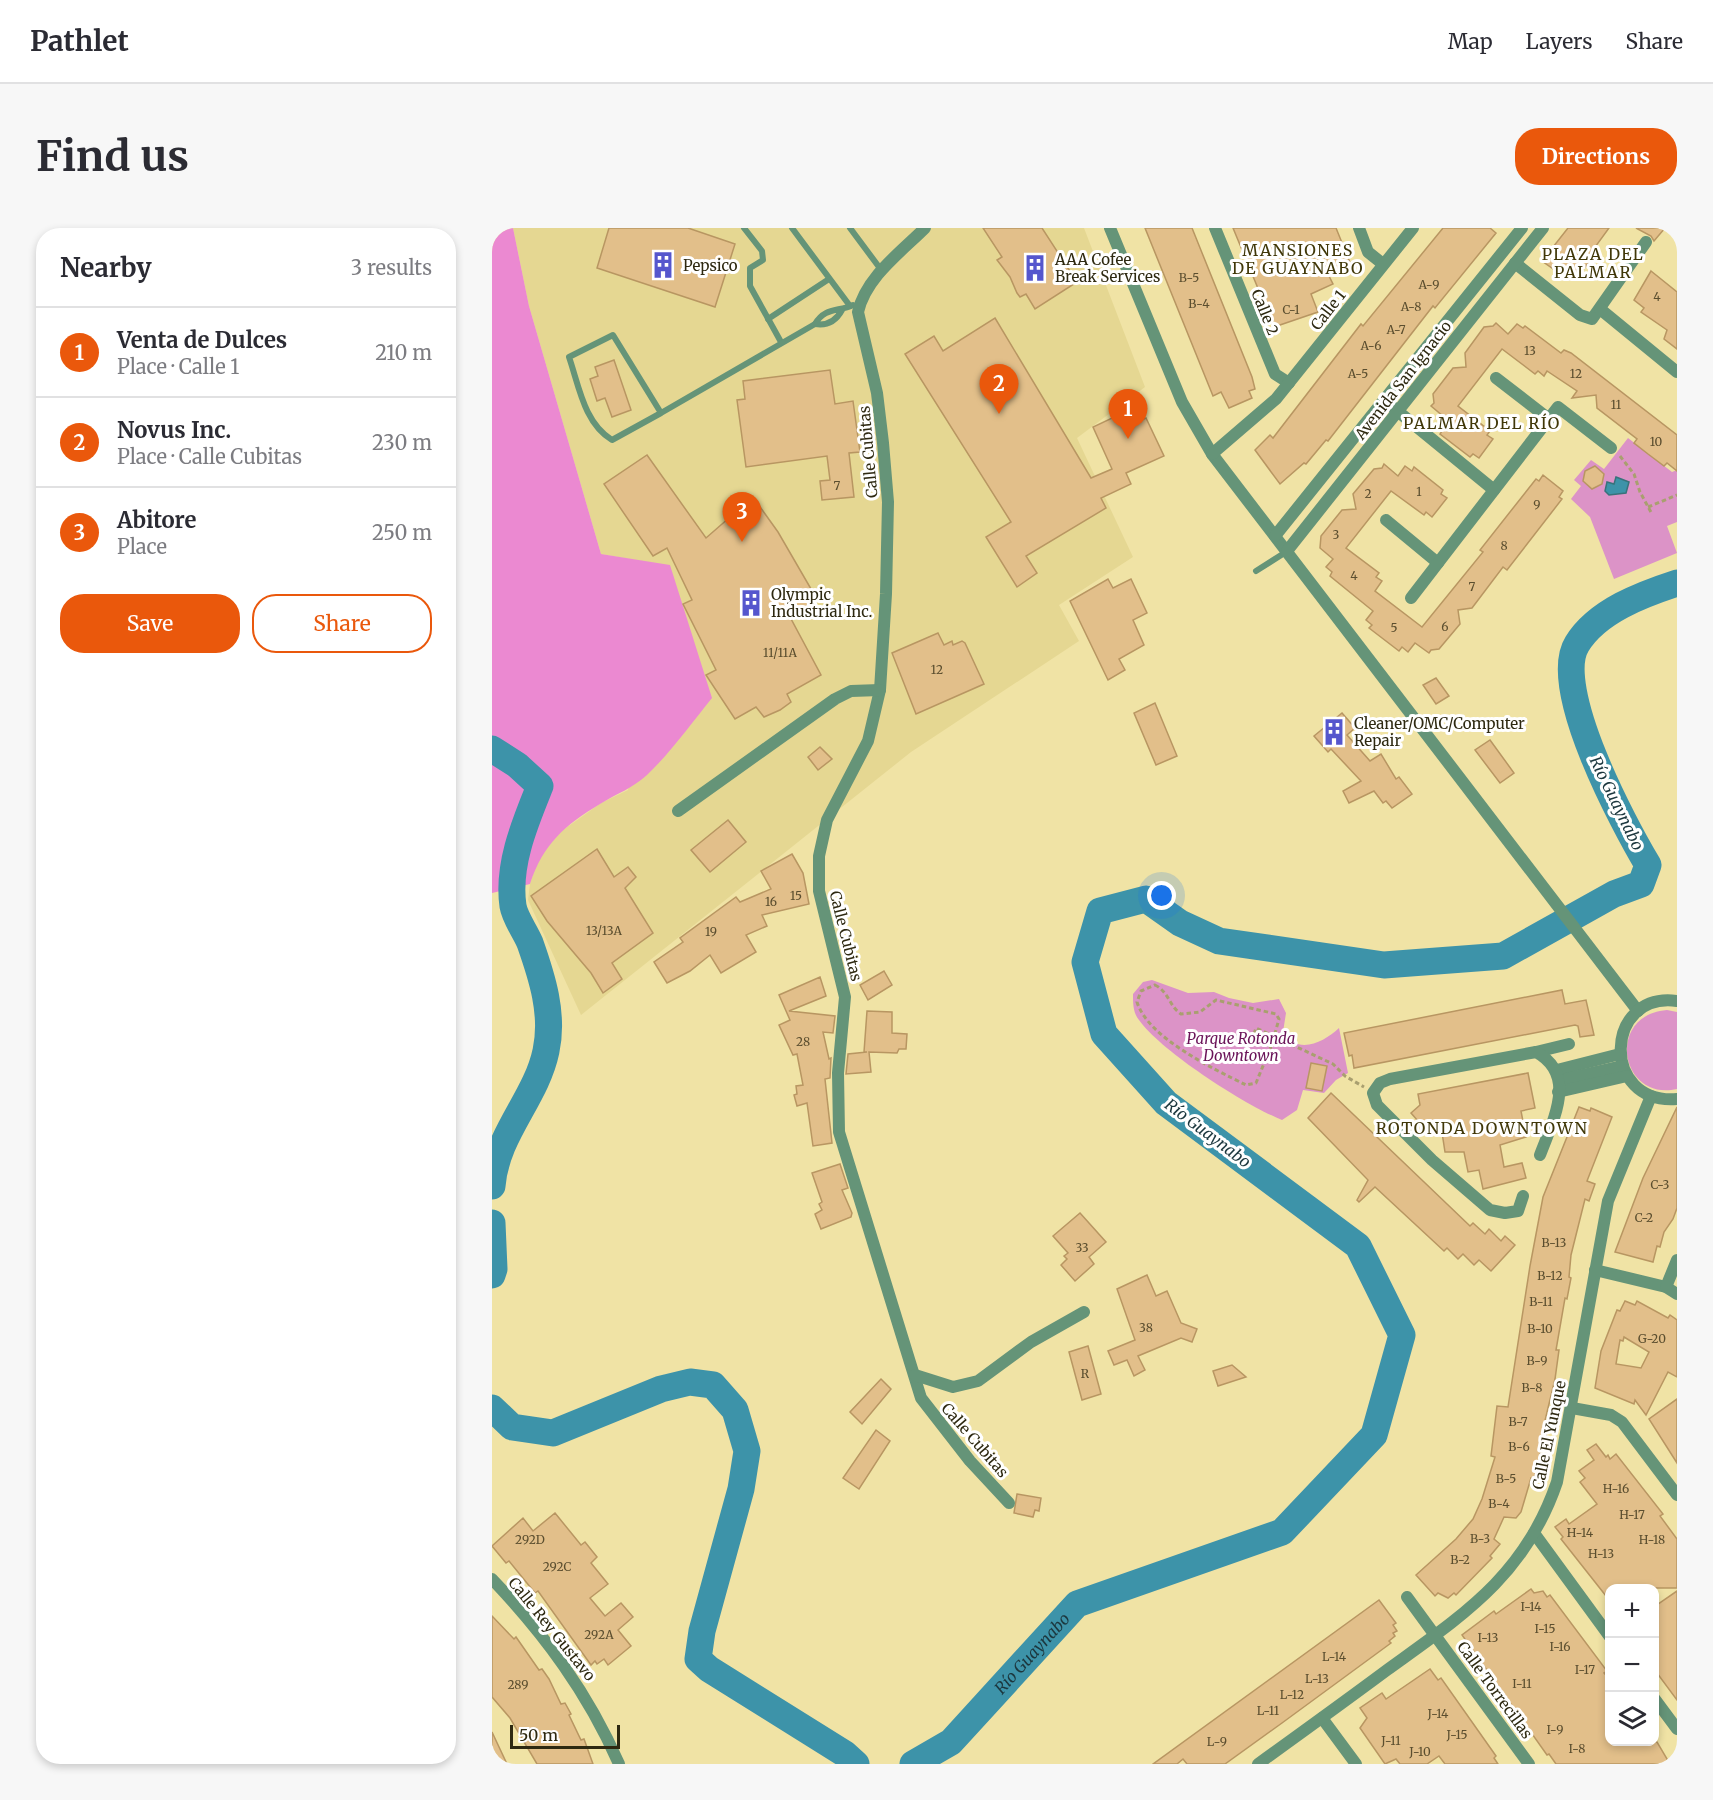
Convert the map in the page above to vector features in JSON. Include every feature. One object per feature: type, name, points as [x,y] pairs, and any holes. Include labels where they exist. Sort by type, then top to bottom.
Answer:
[{"type":"street","points":[[855,304],[882,271],[926,228]]},
{"type":"street","points":[[1110,228],[1182,402],[1212,454],[1638,1011]]},
{"type":"street","name":"Calle 2","points":[[1215,228],[1275,374],[1289,383]]},
{"type":"street","points":[[1359,228],[1368,252],[1383,264]]},
{"type":"street","name":"Calle 1","points":[[1212,454],[1258,417],[1289,383],[1413,228]]},
{"type":"street","name":"Avenida San Ignacio","points":[[1275,536],[1522,228]]},
{"type":"street","name":"Avenida San Ignacio","points":[[1287,551],[1544,228]]},
{"type":"street","points":[[1515,263],[1580,315],[1592,319],[1646,242]]},
{"type":"street","name":"Calle Cubitas","points":[[855,304],[877,393],[888,502],[886,594],[880,690],[868,741],[827,820],[819,856],[819,891],[845,997],[838,1073],[839,1132],[921,1398],[937,1420],[1010,1503]]},
{"type":"street","points":[[1600,309],[1677,372]]},
{"type":"street","points":[[1496,378],[1550,418]]},
{"type":"street","points":[[1384,400],[1494,490]]},
{"type":"street","points":[[1411,598],[1558,407],[1611,448]]},
{"type":"street","points":[[1386,520],[1438,563]]},
{"type":"street","points":[[678,811],[835,699],[851,691],[880,690]]},
{"type":"street","points":[[1677,1001],[1660,1000],[1638,1011],[1624,1028],[1623,1065],[1638,1088],[1651,1096],[1677,1099]]},
{"type":"street","points":[[1523,1196],[1518,1211],[1504,1213],[1490,1210],[1432,1160],[1377,1105],[1373,1093],[1380,1083],[1390,1079],[1569,1044]]},
{"type":"street","points":[[1536,1052],[1558,1081],[1554,1117],[1540,1155]]},
{"type":"street","points":[[1558,1081],[1623,1065]]},
{"type":"street","points":[[1558,1081],[1623,1065]]},
{"type":"street","name":"Calle El Yunque","points":[[1258,1764],[1468,1612],[1516,1561],[1534,1533],[1548,1507],[1557,1482],[1608,1201],[1651,1096]]},
{"type":"street","points":[[1666,1287],[1677,1260]]},
{"type":"street","points":[[1595,1270],[1666,1287],[1677,1294]]},
{"type":"street","points":[[915,1375],[953,1387],[978,1381],[1031,1342],[1084,1312]]},
{"type":"street","points":[[1572,1408],[1611,1415],[1622,1422],[1677,1495]]},
{"type":"street","points":[[1534,1533],[1605,1630]]},
{"type":"street","name":"Calle Rey Gustavo","points":[[492,1579],[581,1687],[603,1727],[619,1764]]},
{"type":"street","name":"Calle Torrecillas","points":[[1407,1597],[1529,1764]]},
{"type":"street","points":[[1659,1705],[1677,1729]]},
{"type":"street","points":[[1322,1718],[1356,1764]]},
{"type":"lane","points":[[744,228],[762,251],[763,260],[750,268],[750,286],[781,342]]},
{"type":"lane","points":[[660,413],[613,335],[569,357],[591,419],[598,432],[612,440],[660,413],[781,342],[814,324],[820,315],[832,309],[842,310],[855,304],[829,279],[792,228]]},
{"type":"lane","points":[[850,228],[882,271]]},
{"type":"lane","points":[[768,319],[829,279]]},
{"type":"lane","points":[[814,324],[823,325],[837,318],[842,310]]},
{"type":"lane","points":[[1256,571],[1287,551]]},
{"type":"path","points":[[1611,448],[1630,468],[1652,514]]},
{"type":"path","points":[[1648,507],[1677,495]]},
{"type":"path","points":[[1155,986],[1166,993],[1170,1005],[1181,1014],[1200,1012],[1216,1000],[1276,1014],[1279,1019],[1274,1037],[1259,1079],[1252,1085],[1246,1085],[1191,1057],[1171,1042],[1139,1008],[1138,996],[1141,991],[1155,986]]},
{"type":"path","points":[[1254,1034],[1256,1028],[1333,1064],[1345,1076],[1373,1093]]},
{"type":"shaded area","points":[[492,228],[513,228],[529,306],[601,554],[670,565],[712,698],[673,747],[642,780],[587,812],[557,837],[535,870],[530,884],[492,893]]},
{"type":"shaded area","points":[[513,228],[1084,228],[1145,387],[1077,438],[1133,557],[1059,605],[1079,641],[911,752],[581,1015],[528,900],[530,884],[537,861],[556,835],[601,803],[628,790],[670,566],[601,554],[529,306]]},
{"type":"green space","points":[[1628,438],[1672,472],[1677,470],[1677,522],[1667,526],[1677,553],[1614,579],[1590,517],[1571,499],[1581,486],[1574,480],[1591,460],[1604,469]]},
{"type":"green space","name":"Parque Rotonda Downtown","points":[[1152,980],[1188,993],[1214,992],[1253,1003],[1279,999],[1286,1013],[1283,1032],[1296,1043],[1303,1045],[1319,1042],[1339,1028],[1348,1073],[1336,1080],[1324,1093],[1303,1090],[1297,1110],[1282,1120],[1266,1113],[1205,1076],[1150,1033],[1134,1011],[1133,994],[1143,982]]},
{"type":"green space","points":[[1667,1010],[1677,1012],[1677,1089],[1658,1090],[1643,1083],[1632,1071],[1627,1056],[1628,1041],[1634,1026],[1647,1015]]},
{"type":"water","points":[[1616,477],[1629,482],[1626,493],[1609,495],[1605,491],[1607,482],[1614,484]]},
{"type":"building","name":"Pepsico","points":[[609,228],[688,228],[735,244],[715,307],[597,268]]},
{"type":"building","name":"AAA Cofee Break Services","points":[[983,228],[1042,228],[1077,282],[1035,309],[1026,294],[1020,297],[1017,293],[1010,277],[997,260],[1002,257]]},
{"type":"building","points":[[1145,228],[1192,228],[1252,377],[1255,389],[1249,391],[1252,398],[1229,408],[1221,392],[1213,396]]},
{"type":"building","points":[[1233,228],[1336,228],[1351,265],[1329,276],[1333,284],[1311,294],[1318,312],[1274,327]]},
{"type":"building","points":[[1443,228],[1490,228],[1496,233],[1435,308],[1433,306],[1328,441],[1326,440],[1306,464],[1304,463],[1280,484],[1255,450],[1270,435],[1273,438],[1361,324],[1363,326]]},
{"type":"building","points":[[1568,228],[1609,228],[1590,254],[1594,255],[1583,270],[1579,268],[1569,280],[1542,261]]},
{"type":"building","points":[[1636,228],[1665,228],[1654,241],[1651,236]]},
{"type":"building","points":[[1651,271],[1677,292],[1677,349],[1664,339],[1667,330],[1641,312],[1644,308],[1634,300]]},
{"type":"building","points":[[995,318],[1091,478],[1112,469],[1093,427],[1129,410],[1135,423],[1146,418],[1164,456],[1126,473],[1131,484],[1101,498],[1106,508],[1026,556],[1037,573],[1017,587],[986,537],[1011,522],[905,354],[934,336],[943,351]]},
{"type":"building","points":[[1496,323],[1508,334],[1517,324],[1523,328],[1525,326],[1561,353],[1564,350],[1571,353],[1677,435],[1677,471],[1667,463],[1664,466],[1634,443],[1637,439],[1597,408],[1596,395],[1572,398],[1577,391],[1547,371],[1544,376],[1538,371],[1535,374],[1502,349],[1458,406],[1490,431],[1487,435],[1493,439],[1479,458],[1473,454],[1470,457],[1440,434],[1442,431],[1437,427],[1444,417],[1431,406],[1434,403],[1433,394],[1453,368],[1466,367],[1465,353],[1484,327],[1493,326]]},
{"type":"building","points":[[614,360],[631,410],[612,417],[605,398],[597,401],[590,379],[598,376],[595,367]]},
{"type":"building","points":[[830,370],[835,404],[853,401],[860,452],[849,453],[854,497],[822,500],[820,481],[830,480],[827,456],[746,467],[737,400],[745,399],[743,381]]},
{"type":"building","points":[[647,455],[706,538],[753,497],[778,532],[818,601],[789,615],[821,675],[787,694],[791,702],[780,710],[764,717],[756,707],[735,719],[706,675],[716,670],[683,604],[692,600],[667,548],[653,556],[604,484]]},
{"type":"building","points":[[1384,464],[1398,476],[1405,466],[1412,471],[1414,467],[1443,490],[1441,494],[1447,498],[1432,517],[1426,512],[1424,515],[1391,491],[1346,548],[1379,573],[1376,577],[1382,581],[1375,591],[1422,627],[1483,552],[1480,550],[1536,479],[1539,481],[1543,475],[1563,491],[1559,497],[1562,499],[1507,570],[1503,567],[1472,608],[1458,610],[1460,624],[1439,649],[1431,650],[1429,653],[1415,643],[1408,652],[1402,647],[1399,651],[1369,628],[1372,625],[1366,620],[1373,611],[1330,576],[1332,572],[1326,567],[1333,559],[1320,548],[1321,536],[1342,510],[1356,509],[1353,494],[1374,469],[1382,468]]},
{"type":"building","points":[[1595,466],[1604,474],[1602,484],[1592,489],[1583,481],[1585,471]]},
{"type":"building","points":[[1108,579],[1113,588],[1131,579],[1147,613],[1133,620],[1144,645],[1119,659],[1125,670],[1108,680],[1070,601]]},
{"type":"building","points":[[938,633],[944,645],[952,641],[953,645],[962,641],[965,643],[984,684],[916,714],[892,653]]},
{"type":"building","points":[[1436,678],[1449,696],[1436,704],[1423,685]]},
{"type":"building","points":[[1155,703],[1177,756],[1156,765],[1134,713]]},
{"type":"building","points":[[1342,713],[1355,728],[1347,735],[1370,761],[1381,754],[1396,779],[1399,777],[1412,794],[1392,808],[1386,801],[1383,803],[1374,791],[1349,803],[1343,791],[1361,781],[1331,749],[1328,752],[1314,736]]},
{"type":"building","points":[[1490,740],[1514,773],[1500,783],[1475,750]]},
{"type":"building","points":[[820,747],[832,759],[818,770],[808,757]]},
{"type":"building","points":[[728,820],[746,842],[710,872],[691,850]]},
{"type":"building","points":[[597,849],[614,877],[628,867],[636,877],[625,888],[653,933],[612,963],[622,979],[603,993],[591,973],[547,921],[531,896]]},
{"type":"building","points":[[792,854],[803,873],[809,904],[762,915],[767,926],[746,935],[756,952],[721,973],[710,955],[690,971],[667,983],[654,962],[683,942],[680,938],[736,897],[740,902],[771,889],[761,871]]},
{"type":"building","points":[[884,971],[892,985],[868,1000],[860,985]]},
{"type":"building","points":[[820,977],[826,996],[789,1011],[835,1016],[833,1033],[823,1032],[829,1059],[831,1058],[830,1078],[825,1079],[832,1143],[813,1146],[807,1103],[797,1106],[794,1095],[797,1094],[796,1086],[803,1085],[797,1054],[793,1055],[779,1025],[790,1020],[779,995]]},
{"type":"building","points":[[1562,990],[1565,1004],[1586,1000],[1594,1035],[1580,1037],[1578,1026],[1575,1025],[1354,1068],[1352,1055],[1349,1056],[1344,1033]]},
{"type":"building","points":[[867,1011],[892,1012],[892,1033],[907,1034],[906,1049],[899,1049],[897,1053],[869,1052],[871,1072],[846,1074],[848,1054],[867,1052],[864,1052]]},
{"type":"building","points":[[1311,1063],[1327,1066],[1322,1091],[1306,1088]]},
{"type":"building","points":[[1528,1073],[1535,1108],[1521,1111],[1526,1137],[1500,1145],[1504,1167],[1522,1163],[1526,1178],[1483,1189],[1479,1170],[1468,1172],[1464,1152],[1445,1152],[1441,1126],[1425,1129],[1411,1113],[1420,1105],[1418,1094]]},
{"type":"building","points":[[1331,1093],[1470,1226],[1473,1223],[1485,1234],[1489,1229],[1501,1241],[1505,1236],[1515,1245],[1491,1271],[1479,1260],[1474,1265],[1463,1254],[1458,1259],[1447,1248],[1444,1251],[1375,1187],[1359,1202],[1357,1200],[1368,1180],[1308,1118]]},
{"type":"building","points":[[1579,1107],[1590,1111],[1591,1108],[1612,1117],[1587,1181],[1595,1184],[1589,1201],[1585,1199],[1571,1255],[1569,1277],[1571,1278],[1556,1350],[1559,1350],[1555,1379],[1543,1429],[1547,1430],[1544,1451],[1541,1450],[1534,1479],[1531,1478],[1521,1512],[1516,1518],[1504,1517],[1494,1539],[1500,1544],[1490,1556],[1492,1558],[1456,1595],[1454,1593],[1448,1598],[1438,1593],[1435,1596],[1416,1575],[1456,1539],[1473,1519],[1482,1499],[1495,1457],[1491,1456],[1497,1406],[1508,1407],[1543,1197]]},
{"type":"building","points":[[1677,1107],[1677,1208],[1673,1219],[1664,1232],[1660,1247],[1657,1246],[1653,1262],[1615,1252],[1643,1178]]},
{"type":"building","points":[[840,1164],[848,1188],[842,1190],[852,1213],[851,1217],[821,1229],[815,1214],[822,1210],[819,1204],[822,1202],[812,1173]]},
{"type":"building","points":[[1080,1213],[1106,1242],[1089,1257],[1094,1264],[1075,1281],[1061,1265],[1067,1259],[1064,1256],[1068,1253],[1053,1236]]},
{"type":"building","points":[[1147,1275],[1156,1296],[1167,1291],[1181,1323],[1197,1329],[1192,1342],[1181,1338],[1138,1356],[1145,1370],[1134,1376],[1127,1360],[1114,1365],[1108,1351],[1135,1340],[1117,1289]]},
{"type":"building","points":[[1625,1301],[1635,1305],[1637,1301],[1668,1318],[1670,1315],[1677,1320],[1677,1377],[1668,1372],[1646,1415],[1635,1400],[1634,1404],[1595,1388],[1601,1351],[1617,1310],[1620,1311]],"holes":[[[1624,1337],[1649,1352],[1641,1368],[1616,1364],[1620,1340],[1623,1341]]]},
{"type":"building","points":[[1088,1346],[1101,1394],[1082,1400],[1069,1352]]},
{"type":"building","points":[[1232,1365],[1246,1377],[1218,1386],[1213,1371]]},
{"type":"building","points":[[881,1379],[891,1389],[862,1424],[850,1412]]},
{"type":"building","points":[[1677,1399],[1677,1463],[1649,1419]]},
{"type":"building","points":[[876,1430],[890,1441],[859,1489],[843,1478]]},
{"type":"building","points":[[1596,1444],[1610,1459],[1616,1454],[1663,1514],[1660,1516],[1677,1539],[1677,1588],[1659,1588],[1659,1584],[1605,1584],[1605,1595],[1561,1539],[1563,1537],[1555,1527],[1566,1519],[1569,1524],[1597,1504],[1580,1482],[1585,1478],[1579,1471],[1594,1460],[1587,1450]]},
{"type":"building","points":[[1017,1494],[1041,1498],[1039,1511],[1035,1510],[1033,1517],[1014,1513]]},
{"type":"building","points":[[555,1513],[581,1545],[585,1542],[597,1557],[591,1563],[608,1584],[590,1598],[605,1616],[621,1603],[633,1617],[618,1630],[631,1646],[608,1665],[604,1659],[597,1664],[595,1661],[591,1665],[538,1591],[535,1593],[509,1561],[506,1563],[492,1546],[523,1518],[533,1531]]},
{"type":"building","points":[[1531,1589],[1534,1593],[1543,1591],[1547,1597],[1550,1595],[1605,1668],[1605,1746],[1659,1745],[1670,1764],[1556,1764],[1549,1754],[1547,1755],[1462,1635],[1494,1611],[1496,1614]]},
{"type":"building","points":[[1677,1591],[1677,1700],[1659,1676],[1659,1604]]},
{"type":"building","points":[[1379,1600],[1396,1623],[1393,1625],[1397,1631],[1393,1633],[1395,1636],[1389,1641],[1391,1643],[1282,1723],[1225,1764],[1187,1764],[1183,1759],[1177,1764],[1153,1764]]},
{"type":"building","points":[[492,1616],[514,1639],[516,1637],[539,1670],[542,1669],[549,1679],[561,1704],[565,1703],[571,1714],[569,1715],[581,1740],[584,1739],[593,1764],[537,1764],[510,1718],[492,1697]]},
{"type":"building","points":[[1430,1669],[1438,1680],[1441,1678],[1496,1756],[1494,1758],[1498,1764],[1445,1764],[1439,1756],[1427,1764],[1400,1764],[1396,1759],[1385,1764],[1360,1728],[1367,1718],[1360,1708],[1382,1693],[1386,1699]]},
{"type":"building","points":[[492,1732],[507,1764],[492,1764]]},
{"type":"waterway","name":"Río Guaynabo","points":[[913,1764],[951,1742],[1077,1604],[1282,1532],[1374,1435],[1402,1335],[1358,1246],[1166,1103],[1104,1034],[1085,962],[1100,911],[1146,899],[1180,923],[1219,941],[1384,965],[1503,956],[1614,894],[1641,884],[1648,865],[1623,820],[1593,756],[1573,691],[1571,664],[1577,644],[1596,622],[1636,598],[1677,583]]},
{"type":"waterway","points":[[492,749],[517,765],[540,786],[519,844],[512,891],[514,911],[530,943],[546,996],[549,1023],[546,1051],[541,1068],[508,1133],[495,1167],[492,1186]]},
{"type":"waterway","points":[[492,1223],[494,1269],[492,1275]]},
{"type":"waterway","points":[[492,1408],[512,1427],[553,1433],[661,1389],[690,1382],[713,1385],[735,1410],[747,1451],[741,1489],[702,1631],[698,1659],[709,1669],[845,1754],[856,1764]]},
{"type":"place","name":"Pepsico","points":[[663,265]]},
{"type":"place","name":"AAA Cofee Break Services","points":[[1035,268]]},
{"type":"place","name":"Novus Inc.","points":[[999,414]]},
{"type":"place","name":"Venta de Dulces","points":[[1128,439]]},
{"type":"place","name":"Abitore","points":[[742,542]]},
{"type":"place","name":"Olympic Industrial Inc.","points":[[751,603]]},
{"type":"place","name":"Cleaner/OMC/Computer Repair","points":[[1334,732]]},
{"type":"district","name":"MANSIONES DE GUAYNABO","points":[[1298,259]]},
{"type":"district","name":"PLAZA DEL PALMAR","points":[[1593,263]]},
{"type":"district","name":"PALMAR DEL RÍO","points":[[1482,423]]},
{"type":"district","name":"ROTONDA DOWNTOWN","points":[[1482,1128]]}]
